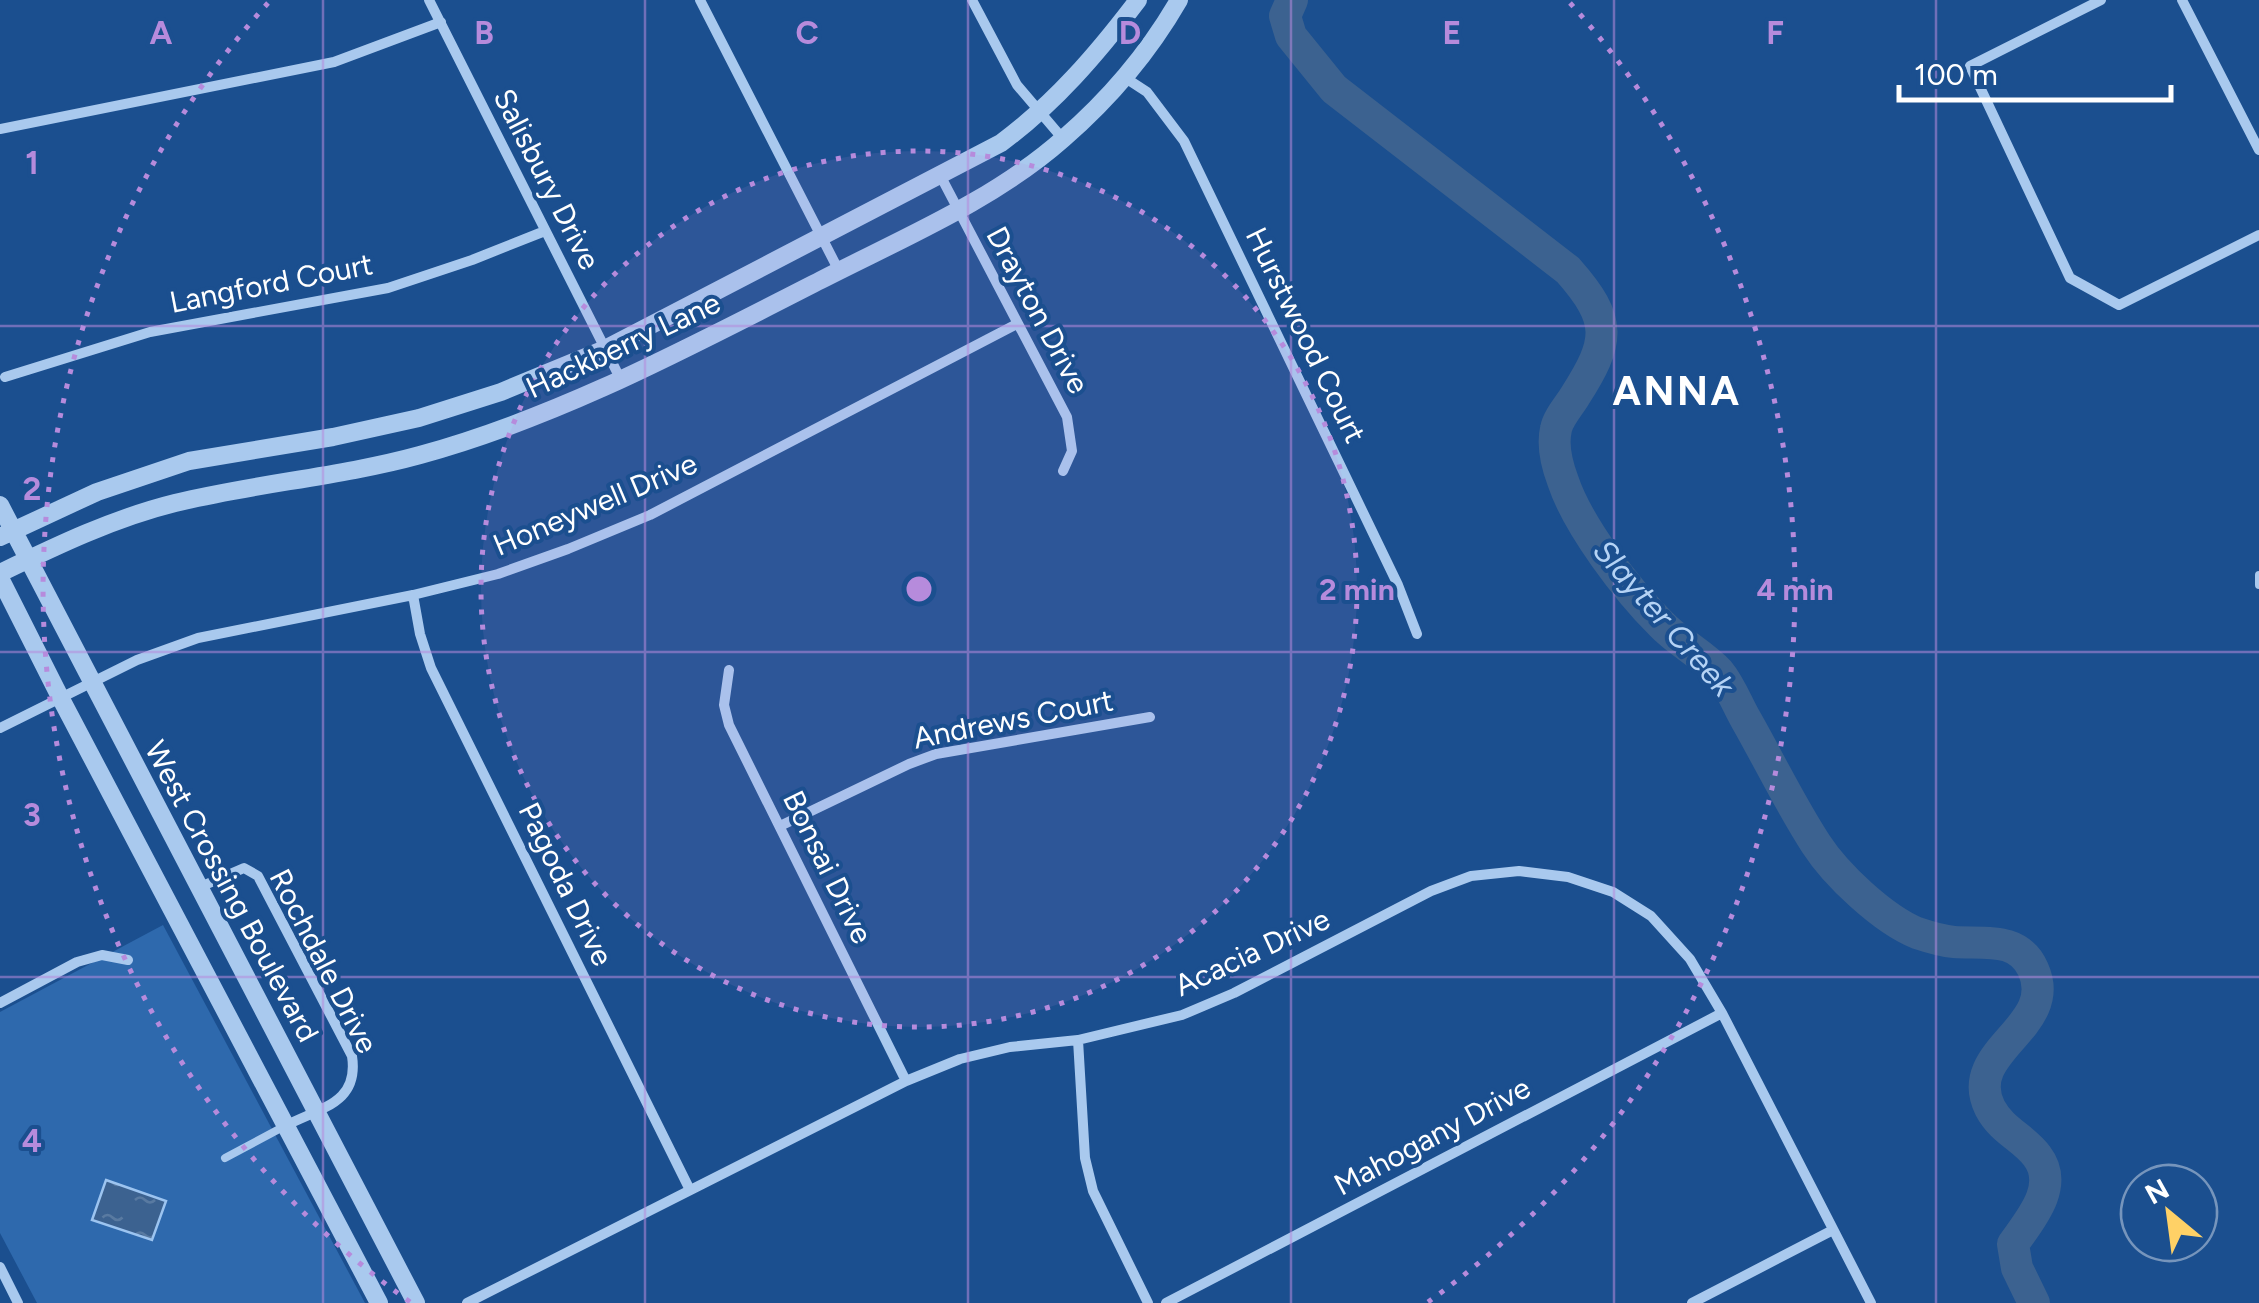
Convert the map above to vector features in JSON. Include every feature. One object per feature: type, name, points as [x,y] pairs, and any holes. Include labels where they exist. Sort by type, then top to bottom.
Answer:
[{"type":"street","name":"Salisbury Drive","points":[[429,0],[622,381]]},
{"type":"street","points":[[700,0],[839,271]]},
{"type":"street","points":[[972,0],[1017,85],[1063,139]]},
{"type":"street","name":"Hackberry Lane","points":[[7,534],[97,492],[190,462],[420,418],[500,392],[605,348],[1001,144],[1042,114],[1100,50],[1138,0]]},
{"type":"street","name":"Hackberry Lane","points":[[0,576],[124,519],[173,503],[400,460],[488,435],[622,381],[957,210],[1020,173],[1063,139],[1124,76],[1178,0]]},
{"type":"street","points":[[2101,0],[1970,66],[2070,278],[2118,305],[2259,235]]},
{"type":"street","points":[[2182,0],[2259,150]]},
{"type":"street","points":[[0,129],[334,62],[440,22]]},
{"type":"street","name":"Hurstwood Court","points":[[1124,76],[1146,92],[1184,141],[1398,586],[1417,634]]},
{"type":"street","name":"Drayton Drive","points":[[940,175],[1068,417],[1072,450],[1063,471]]},
{"type":"street","name":"Langford Court","points":[[5,378],[150,332],[388,288],[545,231]]},
{"type":"street","name":"Honeywell Drive","points":[[0,728],[137,660],[198,638],[498,574],[650,515],[1017,324]]},
{"type":"street","name":"West Crossing Boulevard","points":[[0,506],[7,534],[28,560],[416,1303]]},
{"type":"street","name":"West Crossing Boulevard","points":[[0,576],[379,1303]]},
{"type":"street","name":"Pagoda Drive","points":[[413,594],[431,668],[690,1190]]},
{"type":"street","name":"Bonsai Drive","points":[[729,670],[724,706],[729,724],[906,1081]]},
{"type":"street","name":"Andrews Court","points":[[780,826],[936,754],[1150,718]]},
{"type":"street","name":"Rochdale Drive","points":[[200,887],[244,868],[258,876],[352,1056],[355,1076],[348,1093],[318,1110]]},
{"type":"street","name":"Acacia Drive","points":[[466,1303],[906,1081],[960,1060],[1010,1047],[1078,1040],[1182,1014],[1234,994],[1431,891],[1471,876],[1519,871],[1568,877],[1614,892],[1651,916],[1690,959],[1722,1012],[1870,1303]]},
{"type":"street","points":[[0,1002],[76,962],[102,955],[128,960]]},
{"type":"street","name":"Mahogany Drive","points":[[1166,1303],[1722,1012]]},
{"type":"street","points":[[1078,1040],[1085,1158],[1092,1191],[1148,1303]]},
{"type":"street","points":[[286,1125],[318,1110]]},
{"type":"street","points":[[1692,1303],[1833,1230]]},
{"type":"street","points":[[0,1267],[18,1303]]},
{"type":"lane","points":[[2259,574],[2259,586]]},
{"type":"lane","points":[[225,1158],[286,1125]]},
{"type":"shaded area","points":[[163,925],[365,1303],[37,1303],[0,1233],[0,1012]]},
{"type":"water","points":[[106,1180],[166,1201],[152,1240],[92,1220]]},
{"type":"waterway","name":"Slayter Creek","points":[[1292,0],[1285,16],[1291,36],[1334,89],[1568,270],[1593,303],[1602,332],[1600,345],[1555,435],[1557,462],[1570,499],[1633,594],[1723,677],[1797,813],[1825,856],[1861,895],[1917,933],[1945,941],[2009,946],[2027,958],[2038,990],[2034,1007],[1988,1070],[1985,1088],[1995,1116],[2032,1150],[2043,1167],[2044,1191],[2040,1202],[2013,1244],[2017,1268],[2034,1303]]},
{"type":"district","name":"ANNA","points":[[1677,391]]}]
